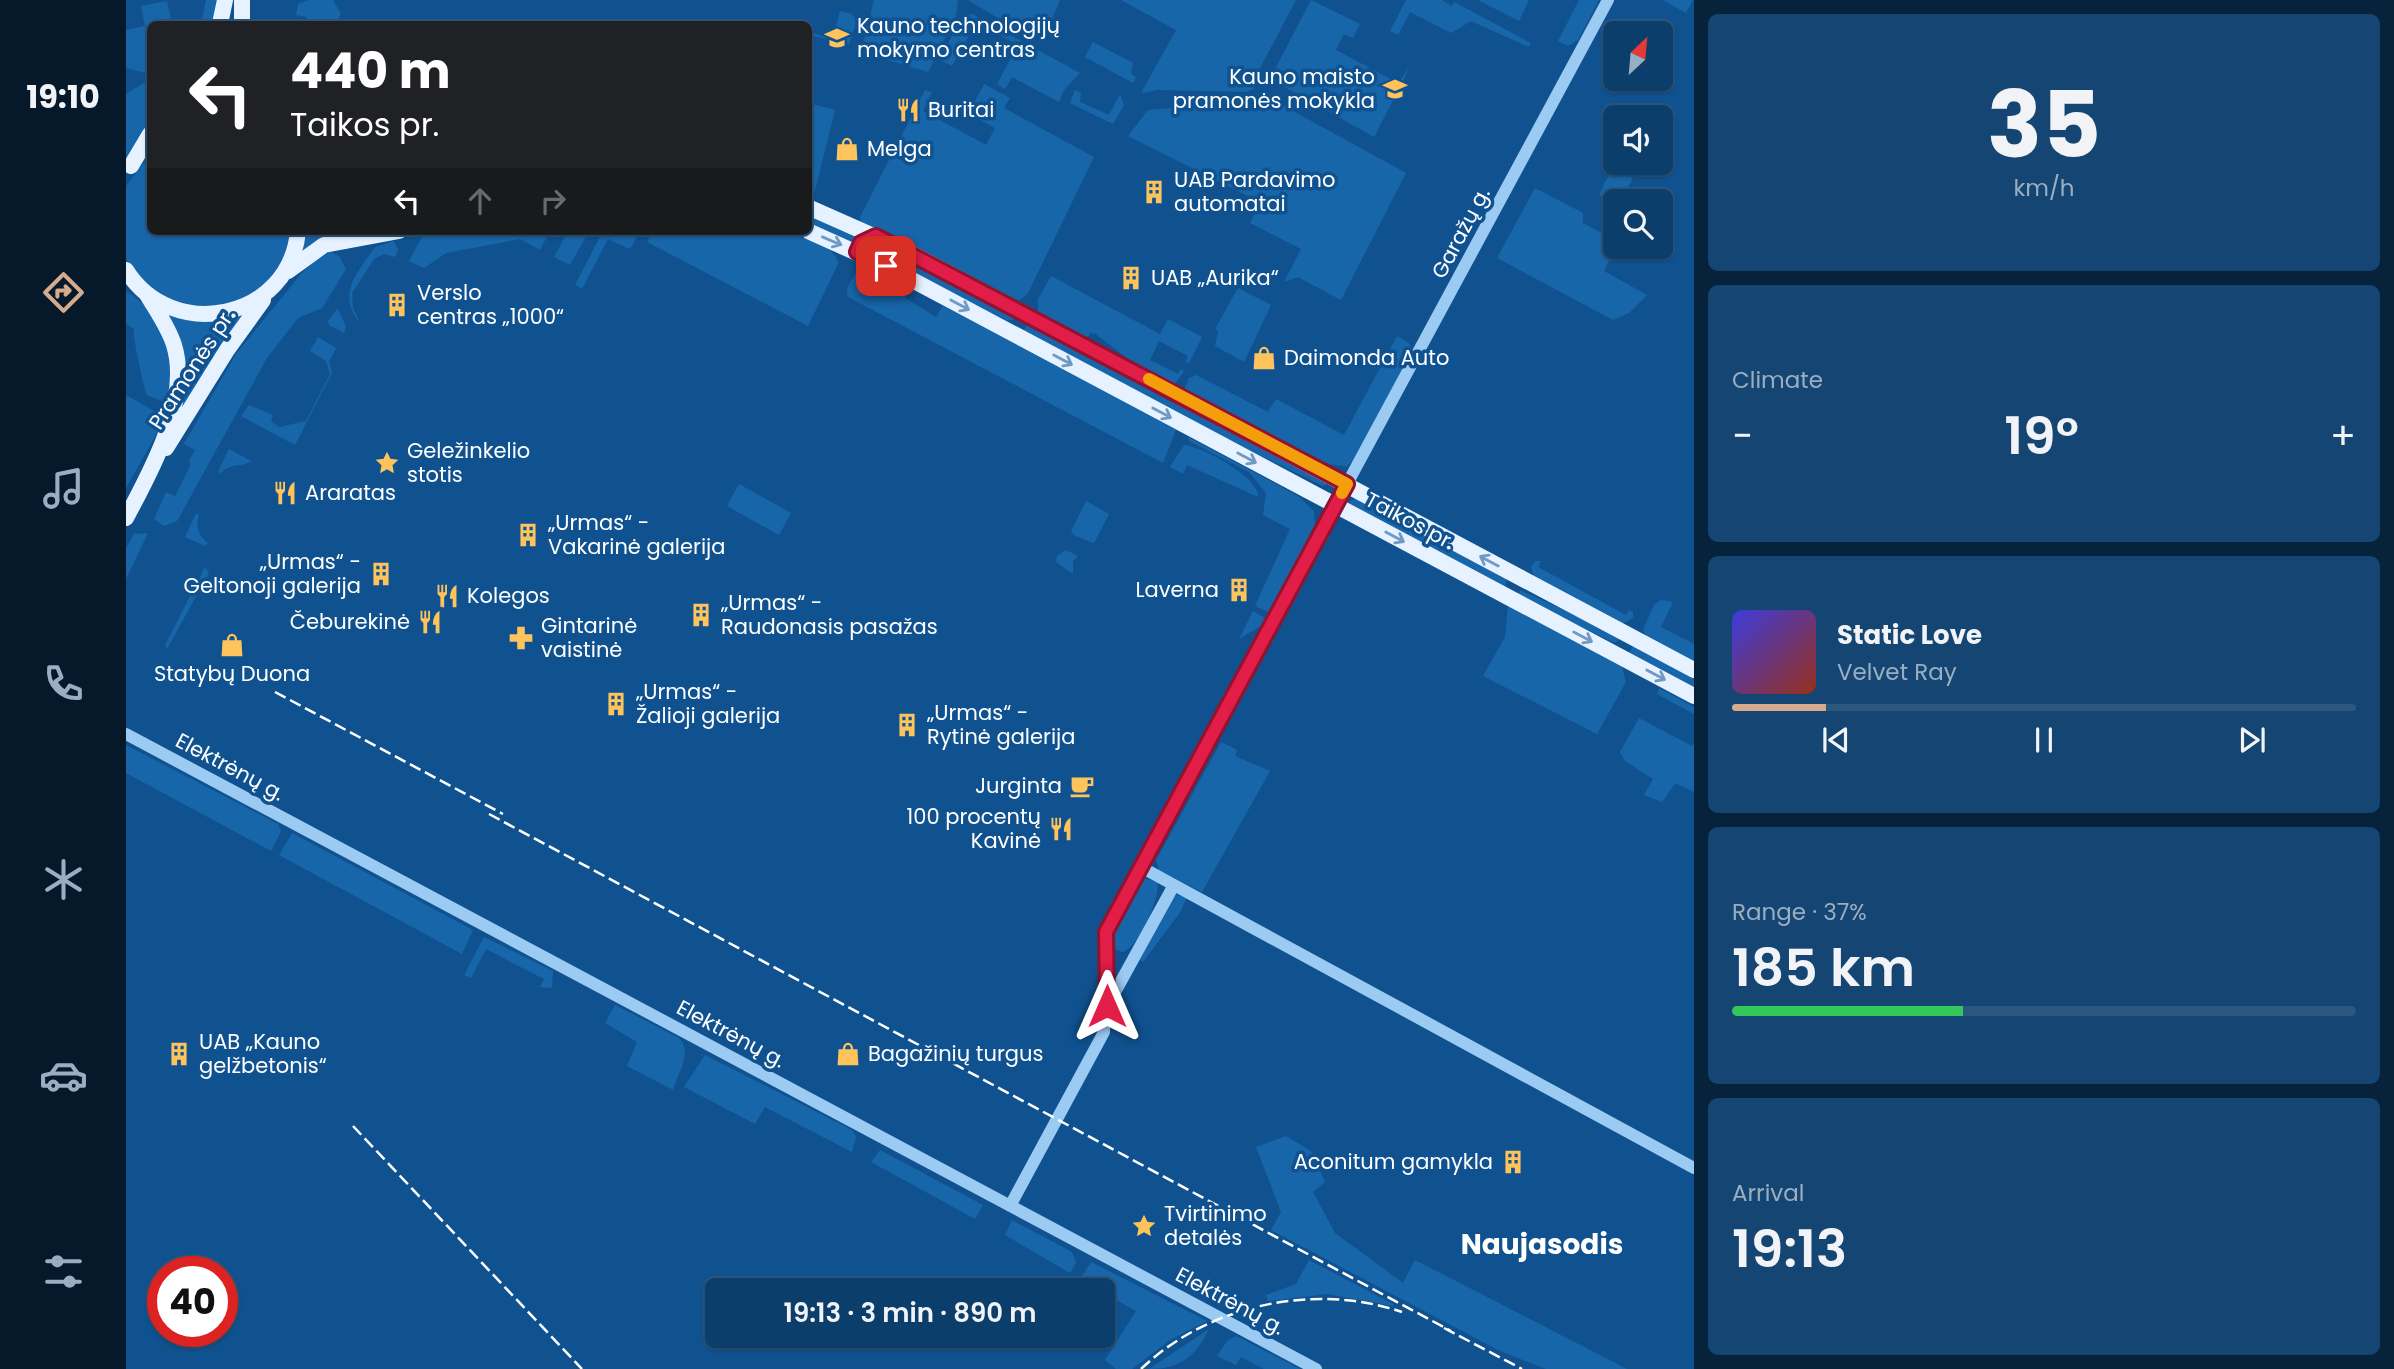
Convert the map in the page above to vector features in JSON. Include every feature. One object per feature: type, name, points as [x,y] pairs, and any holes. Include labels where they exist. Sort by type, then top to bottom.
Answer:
[{"type":"main road","points":[[221,21],[225,0]]},
{"type":"main road","points":[[242,0],[242,21]]},
{"type":"main road","points":[[129,170],[147,139]]},
{"type":"main road","points":[[129,170],[147,151]]},
{"type":"main road","name":"Taikos pr.","points":[[812,209],[876,236],[1694,670]]},
{"type":"main road","name":"Taikos pr.","points":[[812,233],[857,252],[1003,328],[1694,696]]},
{"type":"main road","points":[[276,283],[294,251],[297,235]]},
{"type":"main road","points":[[126,284],[175,310],[209,316],[243,308],[310,252],[332,242],[375,235]]},
{"type":"main road","points":[[857,252],[861,243],[876,236]]},
{"type":"main road","points":[[241,330],[310,252]]},
{"type":"main road","points":[[126,270],[144,292]]},
{"type":"main road","name":"Pramonės pr.","points":[[126,518],[149,474],[241,330],[276,283]]},
{"type":"main road","name":"Pramonės pr.","points":[[144,292],[170,332],[178,375],[176,403],[149,474]]},
{"type":"main road","points":[[1003,328],[1018,321],[1023,313]]},
{"type":"main road","points":[[1335,505],[1347,484]]},
{"type":"main road","points":[[1509,598],[1523,579]]},
{"type":"main road","points":[[1618,655],[1628,635]]},
{"type":"street","name":"Garažų g.","points":[[1347,484],[1608,0]]},
{"type":"street","points":[[1010,1206],[1101,1038],[1107,1006],[1106,932],[1335,505]]},
{"type":"street","name":"Elektrėnų g.","points":[[126,734],[1317,1369]]},
{"type":"street","points":[[1141,867],[1694,1168]]},
{"type":"street","points":[[1107,1006],[1174,884]]},
{"type":"shaded area","points":[[206,0],[218,0],[214,21],[202,21]]},
{"type":"shaded area","points":[[309,0],[333,0],[341,14],[336,21],[306,21],[307,17],[296,15],[298,4]]},
{"type":"shaded area","points":[[874,0],[958,0],[956,16],[928,72],[861,52]]},
{"type":"shaded area","points":[[968,0],[1060,0],[1050,24],[1042,26],[1033,39]]},
{"type":"shaded area","points":[[1121,0],[1296,0],[1259,70],[1262,72],[1254,89],[1245,92],[1158,90],[1141,93],[1176,30]]},
{"type":"shaded area","points":[[1311,0],[1360,24],[1353,38],[1344,34],[1336,50],[1398,83],[1410,67],[1374,137],[1272,80],[1274,71]]},
{"type":"shaded area","points":[[1406,0],[1442,0],[1452,6],[1454,2],[1531,43],[1529,47],[1471,21],[1451,33],[1410,12],[1398,35],[1390,31]]},
{"type":"shaded area","points":[[1478,0],[1529,0],[1519,21]]},
{"type":"shaded area","points":[[1579,0],[1599,0],[1578,40],[1568,46],[1558,41]]},
{"type":"shaded area","points":[[1663,0],[1693,0],[1686,13]]},
{"type":"shaded area","points":[[167,1],[171,21],[147,21],[146,73],[126,68],[126,30],[145,26],[141,6]]},
{"type":"shaded area","points":[[840,11],[852,14],[857,21],[849,44],[812,36],[812,33],[833,38]]},
{"type":"shaded area","points":[[966,14],[972,14],[1080,73],[1064,90],[1059,102],[1012,77],[1005,89],[997,84],[1018,45],[976,23],[952,66],[940,60],[960,19]]},
{"type":"shaded area","points":[[1093,42],[1133,63],[1131,74],[1136,77],[1133,83],[1085,57]]},
{"type":"shaded area","points":[[147,81],[147,127],[126,160],[126,94]]},
{"type":"shaded area","points":[[984,84],[1010,98],[1004,108],[1094,157],[1028,293],[1020,300],[1012,301],[861,223],[860,217],[925,90],[932,92],[923,111],[986,145],[995,128],[968,114]]},
{"type":"shaded area","points":[[1075,90],[1081,93],[1080,102],[1109,115],[1120,94],[1124,105],[1113,124],[1070,103]]},
{"type":"shaded area","points":[[1273,100],[1406,173],[1341,300],[1298,277],[1284,282],[1301,249],[1250,223],[1260,202],[1128,136],[1148,110],[1186,107],[1189,101]]},
{"type":"shaded area","points":[[812,104],[835,110],[812,199]]},
{"type":"shaded area","points":[[147,159],[147,235],[291,235],[282,260],[265,283],[242,299],[217,307],[191,307],[166,300],[143,284],[126,259],[126,186]]},
{"type":"shaded area","points":[[1609,175],[1627,175],[1633,178],[1627,189],[1603,189],[1603,197],[1599,195]]},
{"type":"shaded area","points":[[1535,188],[1583,213],[1583,223],[1603,234],[1603,259],[1610,259],[1604,271],[1647,295],[1629,313],[1613,320],[1497,258]]},
{"type":"shaded area","points":[[812,215],[856,236],[853,243],[812,228]]},
{"type":"shaded area","points":[[301,235],[339,235],[321,240],[297,256]]},
{"type":"shaded area","points":[[423,235],[548,235],[540,250],[520,239],[446,253],[424,268],[409,261]]},
{"type":"shaded area","points":[[566,235],[587,235],[570,265],[554,257]]},
{"type":"shaded area","points":[[601,235],[638,235],[630,249],[608,239],[582,289],[575,285]]},
{"type":"shaded area","points":[[650,235],[786,235],[811,241],[830,250],[838,264],[808,326],[647,242]]},
{"type":"shaded area","points":[[394,241],[398,250],[395,257],[384,254],[374,259],[352,293],[353,308],[360,323],[350,302],[352,284],[375,247]]},
{"type":"shaded area","points":[[872,243],[963,287],[1014,316],[1014,319],[1008,321],[867,251],[867,246]]},
{"type":"shaded area","points":[[330,252],[339,256],[346,269],[322,308],[298,318],[267,358],[177,521],[164,526],[154,519],[166,492],[175,496],[195,450],[184,444],[236,354],[301,274],[313,262]]},
{"type":"shaded area","points":[[870,267],[910,289],[905,298],[936,317],[943,306],[1128,400],[1128,404],[1176,430],[1163,463],[848,297],[847,289],[853,278],[861,268]]},
{"type":"shaded area","points":[[1051,276],[1160,334],[1168,319],[1202,337],[1189,363],[1185,362],[1188,356],[1159,341],[1150,360],[1178,374],[1181,369],[1184,371],[1174,385],[1142,370],[1096,334],[1090,333],[1088,337],[1070,332],[1038,313],[1038,299]]},
{"type":"shaded area","points":[[1238,288],[1271,305],[1244,362],[1215,346],[1218,331],[1215,329]]},
{"type":"shaded area","points":[[126,291],[149,311],[158,324],[169,353],[169,398],[161,401],[147,395],[145,390],[134,329],[126,324]]},
{"type":"shaded area","points":[[338,308],[346,327],[344,333],[329,325],[328,321]]},
{"type":"shaded area","points":[[164,311],[242,314],[181,416]]},
{"type":"shaded area","points":[[1029,322],[1326,480],[1327,484],[1323,486],[1172,412],[1022,333]]},
{"type":"shaded area","points":[[1397,336],[1409,343],[1412,351],[1355,459],[1347,466],[1333,464],[1292,449],[1188,395],[1185,388],[1189,378],[1196,375],[1268,412],[1276,399],[1344,435]]},
{"type":"shaded area","points":[[318,337],[336,348],[329,362],[332,373],[295,445],[241,416],[249,405],[273,415],[271,421],[279,427],[306,421],[330,374],[326,361],[310,351]]},
{"type":"shaded area","points":[[126,395],[154,411],[162,424],[126,488]]},
{"type":"shaded area","points":[[1188,437],[1298,496],[1314,511],[1315,525],[1270,613],[1255,606],[1290,529],[1263,515],[1266,493],[1249,472],[1189,441]]},
{"type":"shaded area","points":[[1184,445],[1216,457],[1240,472],[1256,489],[1258,497],[1187,465],[1183,474],[1170,467]]},
{"type":"shaded area","points":[[229,449],[251,461],[218,472]]},
{"type":"shaded area","points":[[739,484],[791,513],[779,535],[727,506]]},
{"type":"shaded area","points":[[1357,499],[1506,577],[1506,585],[1503,586],[1349,505],[1351,500]]},
{"type":"shaded area","points":[[1086,501],[1109,514],[1094,543],[1075,536],[1071,531]]},
{"type":"shaded area","points":[[196,513],[199,515],[199,531],[208,543],[205,546],[185,537]]},
{"type":"shaded area","points":[[148,533],[126,579],[126,548],[134,534]]},
{"type":"shaded area","points":[[1066,550],[1078,556],[1073,561],[1073,574],[1056,562],[1057,556]]},
{"type":"shaded area","points":[[1536,561],[1541,561],[1538,567],[1626,615],[1629,610],[1633,612],[1633,618],[1622,624],[1534,578],[1531,566]]},
{"type":"shaded area","points":[[205,567],[209,573],[167,649],[165,645]]},
{"type":"shaded area","points":[[1520,590],[1618,635],[1619,640],[1615,643],[1528,601],[1518,595]]},
{"type":"shaded area","points":[[1661,600],[1673,602],[1661,627],[1694,644],[1694,664],[1646,637],[1643,630],[1654,605]]},
{"type":"shaded area","points":[[1508,605],[1622,667],[1626,682],[1597,734],[1483,676],[1505,637]]},
{"type":"shaded area","points":[[1253,611],[1265,618],[1266,623],[1239,639]]},
{"type":"shaded area","points":[[1633,646],[1694,676],[1694,690],[1628,655]]},
{"type":"shaded area","points":[[1659,688],[1694,707],[1694,714],[1657,694]]},
{"type":"shaded area","points":[[1639,718],[1692,746],[1694,743],[1694,792],[1675,783],[1662,802],[1644,795],[1653,779],[1625,761],[1620,752]]},
{"type":"shaded area","points":[[1221,742],[1237,750],[1235,756],[1270,771],[1202,892],[1159,870],[1156,860]]},
{"type":"shaded area","points":[[126,745],[278,824],[281,831],[271,851],[126,773]]},
{"type":"shaded area","points":[[292,833],[473,930],[462,954],[279,855]]},
{"type":"shaded area","points":[[1144,878],[1157,882],[1156,898],[1141,932],[1128,949],[1122,952],[1115,949],[1111,937]]},
{"type":"shaded area","points":[[1176,895],[1187,897],[1181,911],[1143,962],[1140,960],[1169,902]]},
{"type":"shaded area","points":[[484,937],[553,971],[552,988],[540,987],[544,979],[486,949],[471,978],[464,975]]},
{"type":"shaded area","points":[[615,1005],[679,1038],[685,1056],[673,1090],[627,1066],[637,1042],[605,1023]]},
{"type":"shaded area","points":[[705,1055],[852,1130],[856,1137],[852,1152],[765,1107],[755,1124],[684,1087]]},
{"type":"shaded area","points":[[1286,1136],[1311,1151],[1325,1182],[1313,1192],[1335,1233],[1403,1283],[1415,1260],[1627,1369],[1546,1369],[1500,1351],[1271,1230],[1281,1212],[1256,1147]]},
{"type":"shaded area","points":[[880,1150],[983,1205],[975,1219],[871,1162]]},
{"type":"shaded area","points":[[1012,1220],[1072,1252],[1076,1263],[1070,1273],[1005,1235]]},
{"type":"shaded area","points":[[1309,1260],[1394,1306],[1327,1294],[1268,1301],[1266,1295],[1296,1284]]},
{"type":"shaded area","points":[[1091,1262],[1207,1321],[1170,1340],[1132,1369],[1116,1369],[1105,1360],[1136,1311],[1115,1299],[1115,1278],[1081,1278]]},
{"type":"shaded area","points":[[1209,1329],[1198,1347],[1185,1360],[1169,1367],[1149,1369]]},
{"type":"shaded area","points":[[1236,1336],[1300,1369],[1264,1369],[1241,1357],[1236,1365],[1217,1356],[1227,1341]]},
{"type":"railway","points":[[275,692],[503,814]]},
{"type":"railway","points":[[489,814],[1451,1331]]},
{"type":"railway","points":[[353,1126],[582,1369]]},
{"type":"railway","points":[[1141,1369],[1168,1347],[1198,1329],[1230,1315],[1264,1305],[1334,1299],[1368,1303],[1402,1312]]},
{"type":"railway","points":[[1444,1328],[1522,1369]]},
{"type":"slow traffic","points":[[1149,379],[1347,484],[1342,493]]},
{"type":"place","name":"Kauno technologijų mokymo centras","points":[[837,38]]},
{"type":"place","name":"Kauno maisto pramonės mokykla","points":[[1395,89]]},
{"type":"place","name":"Buritai","points":[[908,110]]},
{"type":"place","name":"Melga","points":[[847,149]]},
{"type":"place","name":"UAB Pardavimo automatai","points":[[1154,192]]},
{"type":"place","name":"UAB „Aurika“","points":[[1131,278]]},
{"type":"place","name":"Verslo centras „1000“","points":[[397,305]]},
{"type":"place","name":"Daimonda Auto","points":[[1264,358]]},
{"type":"place","name":"Geležinkelio stotis","points":[[387,463]]},
{"type":"place","name":"Araratas","points":[[285,493]]},
{"type":"place","name":"„Urmas“ - Vakarinė galerija","points":[[528,535]]},
{"type":"place","name":"„Urmas“ - Geltonoji galerija","points":[[381,574]]},
{"type":"place","name":"Laverna","points":[[1239,590]]},
{"type":"place","name":"Kolegos","points":[[447,596]]},
{"type":"place","name":"„Urmas“ - Raudonasis pasažas","points":[[701,615]]},
{"type":"place","name":"Čeburekinė","points":[[430,622]]},
{"type":"place","name":"Gintarinė vaistinė","points":[[521,638]]},
{"type":"place","name":"Statybų Duona","points":[[232,645]]},
{"type":"place","name":"„Urmas“ - Žalioji galerija","points":[[616,704]]},
{"type":"place","name":"„Urmas“ - Rytinė galerija","points":[[907,725]]},
{"type":"place","name":"Jurginta","points":[[1082,786]]},
{"type":"place","name":"100 procentų Kavinė","points":[[1061,829]]},
{"type":"place","name":"UAB „Kauno gelžbetonis“","points":[[179,1054]]},
{"type":"place","name":"Bagažinių turgus","points":[[848,1054]]},
{"type":"place","name":"Aconitum gamykla","points":[[1513,1162]]},
{"type":"place","name":"Tvirtinimo detalės","points":[[1144,1226]]},
{"type":"district","name":"Naujasodis","points":[[1542,1244]]},
{"type":"route","points":[[886,266],[857,252],[861,243],[876,236],[903,249],[1347,484],[1106,932],[1107,1006]]}]
